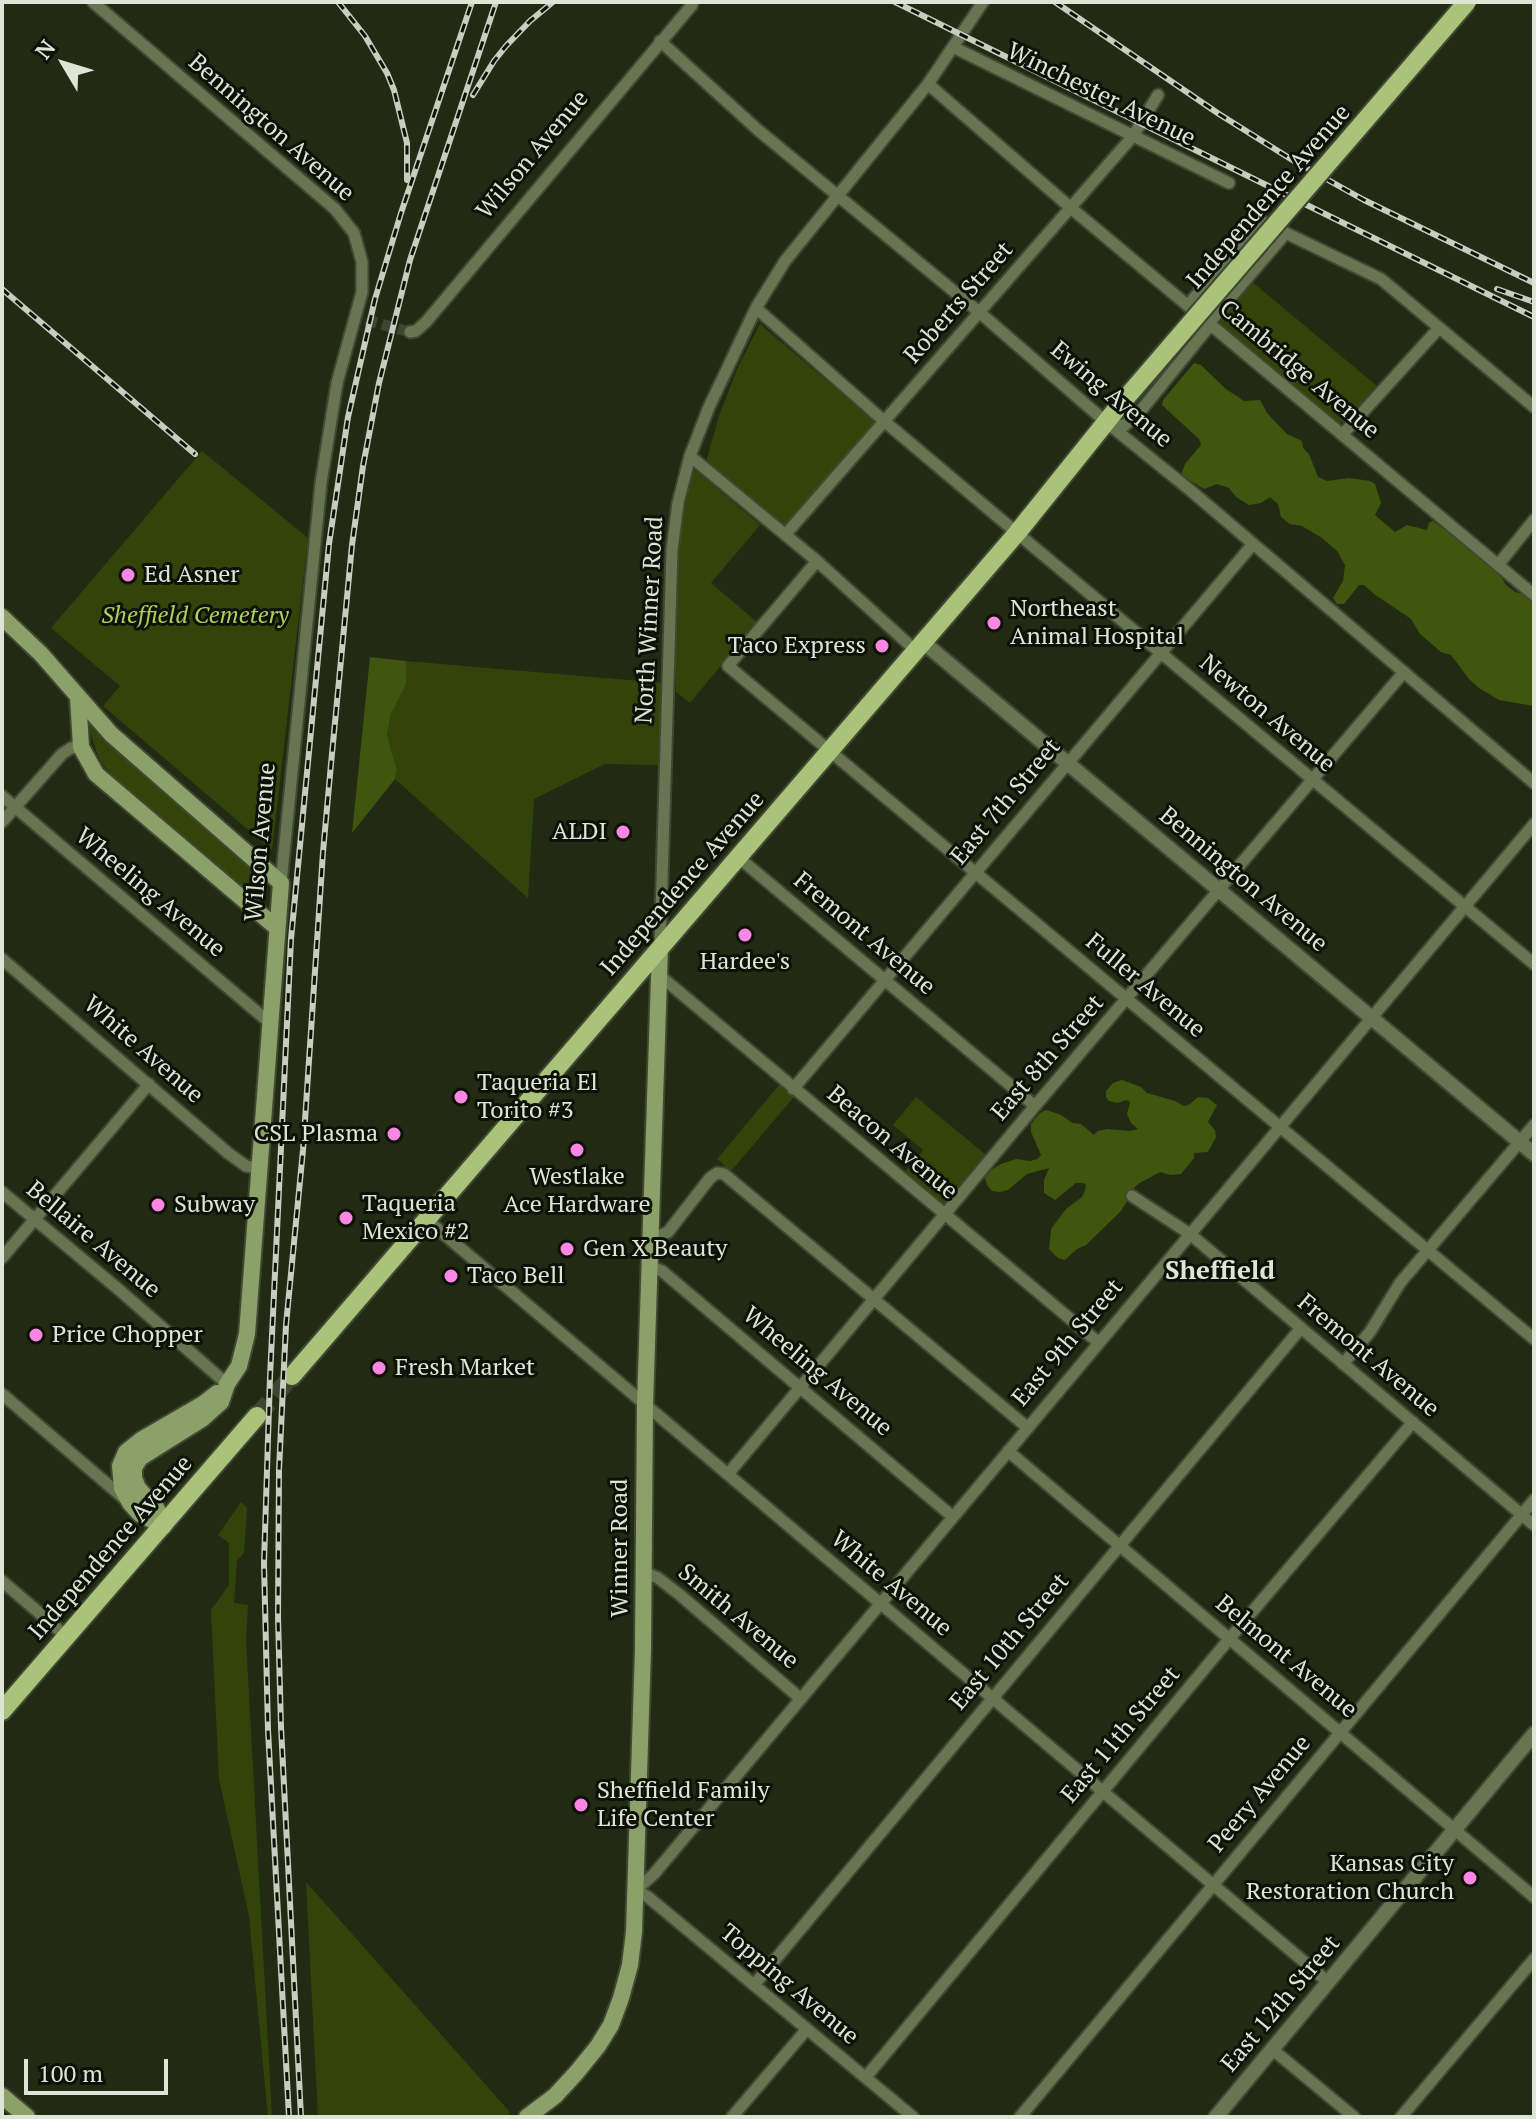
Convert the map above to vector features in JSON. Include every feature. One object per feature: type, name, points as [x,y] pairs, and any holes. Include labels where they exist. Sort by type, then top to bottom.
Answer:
[{"type":"main road","name":"Independence Avenue","points":[[292,1376],[830,752],[1017,533],[1119,406],[1467,2]]},
{"type":"main road","points":[[2,617],[41,654],[111,734],[281,883]]},
{"type":"main road","points":[[78,697],[81,747],[96,774],[277,928]]},
{"type":"main road","name":"Wilson Avenue","points":[[164,1526],[157,1509],[138,1488],[134,1468],[140,1458],[202,1419],[221,1402],[227,1384],[239,1366],[247,1334],[281,883]]},
{"type":"main road","name":"Winner Road","points":[[534,2114],[555,2096],[598,2046],[611,2025],[630,1965],[636,1890],[645,1405],[660,947]]},
{"type":"main road","name":"Wilson Avenue","points":[[130,1503],[120,1480],[120,1466],[126,1452],[203,1404],[227,1384]]},
{"type":"main road","name":"Independence Avenue","points":[[2,1711],[257,1416]]},
{"type":"main road","points":[[130,1503],[140,1514],[164,1526]]},
{"type":"main road","points":[[2,2096],[27,2117]]},
{"type":"street","name":"Bennington Avenue","points":[[93,2],[335,209],[354,233],[362,262],[361,318]]},
{"type":"street","name":"North Winner Road","points":[[660,947],[672,550],[678,503],[690,456],[709,407],[756,308],[785,261],[928,84],[983,2]]},
{"type":"street","name":"Wilson Avenue","points":[[410,332],[426,322],[692,5]]},
{"type":"street","name":"Ewing Avenue","points":[[660,41],[758,130],[979,312],[1534,783]]},
{"type":"street","name":"Winchester Avenue","points":[[953,47],[1229,183]]},
{"type":"street","name":"Cambridge Avenue","points":[[928,84],[1071,208],[1534,595]]},
{"type":"street","name":"Roberts Street","points":[[785,535],[1133,136],[1158,95]]},
{"type":"street","points":[[1188,305],[1255,227],[1263,222],[1381,279],[1534,407]]},
{"type":"street","name":"Independence Avenue","points":[[1106,422],[1124,426],[1143,408],[1285,234]]},
{"type":"street","name":"Newton Avenue","points":[[756,308],[884,421],[1534,964]]},
{"type":"street","name":"Wilson Avenue","points":[[281,883],[321,483],[337,383],[361,318]]},
{"type":"street","points":[[1343,434],[1439,328]]},
{"type":"street","name":"Bennington Avenue","points":[[690,456],[919,646],[1068,763],[1534,1154]]},
{"type":"street","points":[[1498,565],[1534,520]]},
{"type":"street","name":"East 7th Street","points":[[793,1089],[1253,544]]},
{"type":"street","name":"Fuller Avenue","points":[[817,561],[728,666],[1534,1339]]},
{"type":"street","name":"East 8th Street","points":[[728,1474],[1035,1106],[1404,672]]},
{"type":"street","points":[[2,822],[62,754],[71,748],[81,747]]},
{"type":"street","name":"Wheeling Avenue","points":[[2,796],[270,1023]]},
{"type":"street","name":"East 9th Street","points":[[636,1890],[654,1874],[1534,824]]},
{"type":"street","name":"Fremont Avenue","points":[[738,857],[1035,1106]]},
{"type":"street","name":"White Avenue","points":[[2,959],[228,1153],[246,1166],[259,1168]]},
{"type":"street","name":"Beacon Avenue","points":[[659,975],[1099,1343]]},
{"type":"street","points":[[2,1258],[149,1084]]},
{"type":"street","points":[[1343,1364],[1370,1332],[1391,1295],[1534,1125]]},
{"type":"street","points":[[651,1239],[668,1232],[710,1178],[717,1173],[724,1174],[1028,1428]]},
{"type":"street","name":"Bellaire Avenue","points":[[2,1192],[227,1384]]},
{"type":"street","name":"Fremont Avenue","points":[[1132,1196],[1190,1234],[1534,1525]]},
{"type":"street","name":"White Avenue","points":[[426,1219],[1328,1982]]},
{"type":"street","name":"Wheeling Avenue","points":[[649,1266],[662,1271],[953,1517]]},
{"type":"street","name":"East 10th Street","points":[[754,1985],[1301,1328]]},
{"type":"street","points":[[2,1394],[130,1503]]},
{"type":"street","name":"East 11th Street","points":[[866,2077],[1413,1422]]},
{"type":"street","name":"Belmont Avenue","points":[[1008,1451],[1534,1897]]},
{"type":"street","name":"Peery Avenue","points":[[1020,2117],[1534,1500]]},
{"type":"street","name":"Smith Avenue","points":[[644,1572],[658,1578],[680,1595],[801,1699]]},
{"type":"street","points":[[2,1581],[66,1636]]},
{"type":"street","name":"East 12th Street","points":[[1216,2117],[1534,1734]]},
{"type":"street","name":"Topping Avenue","points":[[636,1890],[651,1899],[913,2117]]},
{"type":"street","points":[[1401,2117],[1534,1959]]},
{"type":"street","points":[[732,2117],[807,2029]]},
{"type":"street","points":[[1272,2049],[1354,2117]]},
{"type":"green space","points":[[1251,281],[1377,386],[1345,421],[1335,422],[1218,325],[1217,322]]},
{"type":"green space","points":[[760,324],[875,422],[784,528],[706,462],[738,367]]},
{"type":"green space","points":[[1194,363],[1201,365],[1244,401],[1260,400],[1267,413],[1287,434],[1302,441],[1318,477],[1327,481],[1349,478],[1375,484],[1381,503],[1375,515],[1395,532],[1407,525],[1427,530],[1433,521],[1499,571],[1505,584],[1534,603],[1534,706],[1499,700],[1479,688],[1451,655],[1441,652],[1420,634],[1411,619],[1364,585],[1359,585],[1344,604],[1337,604],[1333,598],[1343,581],[1345,565],[1337,551],[1322,538],[1281,517],[1278,504],[1270,497],[1261,503],[1249,505],[1229,488],[1217,484],[1204,489],[1181,475],[1185,464],[1201,445],[1199,439],[1162,405]]},
{"type":"green space","name":"Sheffield Cemetery","points":[[202,451],[308,538],[272,850],[103,706],[120,686],[51,628]]},
{"type":"green space","points":[[695,471],[760,525],[711,583],[757,622],[690,703],[676,692],[675,598],[682,516],[689,476]]},
{"type":"green space","points":[[370,657],[406,661],[406,684],[391,714],[387,734],[397,768],[395,779],[352,833]]},
{"type":"green space","points":[[406,661],[663,683],[659,765],[605,764],[534,799],[528,898],[395,779],[397,768],[387,734],[391,714],[406,684]]},
{"type":"green space","points":[[92,724],[114,749],[265,880],[265,896],[261,899],[242,890],[112,777],[96,750],[89,728]]},
{"type":"green space","points":[[1122,1080],[1184,1106],[1198,1097],[1208,1098],[1217,1105],[1208,1122],[1215,1130],[1216,1137],[1208,1152],[1194,1153],[1194,1158],[1181,1174],[1160,1172],[1138,1184],[1129,1193],[1120,1212],[1086,1245],[1065,1260],[1058,1258],[1049,1249],[1051,1229],[1066,1209],[1082,1197],[1086,1185],[1076,1183],[1055,1200],[1044,1193],[1044,1180],[1049,1168],[1027,1174],[1008,1190],[1000,1192],[992,1191],[985,1178],[1001,1164],[1016,1159],[1038,1159],[1041,1155],[1031,1132],[1031,1124],[1046,1110],[1081,1124],[1094,1135],[1107,1129],[1138,1129],[1127,1114],[1130,1102],[1118,1103],[1106,1097],[1106,1091],[1113,1083]]},
{"type":"green space","points":[[779,1085],[794,1097],[731,1171],[717,1159]]},
{"type":"green space","points":[[916,1097],[986,1155],[944,1205],[903,1175],[923,1150],[893,1125]]},
{"type":"green space","points":[[241,1502],[247,1508],[244,1553],[237,1560],[234,1603],[248,1605],[246,1640],[272,2117],[268,2117],[249,1916],[219,1779],[211,1610],[229,1585],[229,1543],[218,1535]]},
{"type":"green space","points":[[306,1882],[509,2111],[509,2117],[318,2117]]},
{"type":"tunnel","points":[[366,320],[410,332]]},
{"type":"tunnel","points":[[257,1416],[292,1376]]},
{"type":"railway","points":[[338,2],[365,36],[394,90],[407,143],[407,180]]},
{"type":"railway","points":[[289,2117],[268,1730],[264,1563],[291,939],[329,544],[348,417],[375,299],[472,2]]},
{"type":"railway","points":[[301,2117],[281,1727],[279,1470],[286,1325],[303,1150],[331,764],[352,545],[379,383],[410,260],[496,2]]},
{"type":"railway","points":[[473,95],[506,46],[553,2]]},
{"type":"railway","points":[[895,2],[1534,317]]},
{"type":"railway","points":[[1055,2],[1219,114],[1294,161],[1364,200],[1534,283]]},
{"type":"railway","points":[[2,289],[195,454]]},
{"type":"railway","points":[[1497,289],[1534,302]]},
{"type":"place","name":"Ed Asner","points":[[128,575]]},
{"type":"place","name":"Northeast Animal Hospital","points":[[994,623]]},
{"type":"place","name":"Taco Express","points":[[882,646]]},
{"type":"place","name":"ALDI","points":[[623,832]]},
{"type":"place","name":"Hardee's","points":[[745,935]]},
{"type":"place","name":"Taqueria El Torito #3","points":[[461,1097]]},
{"type":"place","name":"CSL Plasma","points":[[394,1134]]},
{"type":"place","name":"Westlake Ace Hardware","points":[[577,1150]]},
{"type":"place","name":"Subway","points":[[158,1205]]},
{"type":"place","name":"Taqueria Mexico #2","points":[[346,1218]]},
{"type":"place","name":"Gen X Beauty","points":[[567,1249]]},
{"type":"place","name":"Taco Bell","points":[[451,1276]]},
{"type":"place","name":"Price Chopper","points":[[36,1335]]},
{"type":"place","name":"Fresh Market","points":[[379,1368]]},
{"type":"place","name":"Sheffield Family Life Center","points":[[581,1805]]},
{"type":"place","name":"Kansas City Restoration Church","points":[[1470,1878]]},
{"type":"district","name":"Sheffield","points":[[1220,1272]]}]
